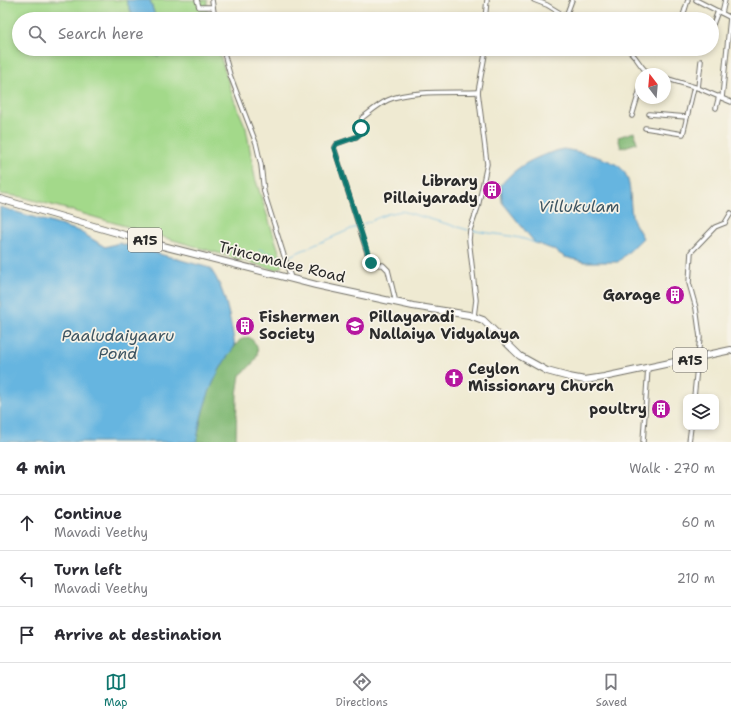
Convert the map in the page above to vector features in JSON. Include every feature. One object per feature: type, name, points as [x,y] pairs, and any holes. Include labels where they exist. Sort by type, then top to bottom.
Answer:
[{"type":"highway","name":"Trincomalee Road","points":[[0,199],[160,245],[291,278],[396,303],[474,316],[483,320],[494,329],[520,356],[547,371],[569,377],[586,380],[699,358],[731,350]]},
{"type":"street","points":[[197,0],[199,7],[213,7]]},
{"type":"street","points":[[212,0],[214,12]]},
{"type":"street","points":[[486,12],[487,0]]},
{"type":"street","points":[[534,0],[547,5],[558,12]]},
{"type":"street","points":[[569,12],[572,0]]},
{"type":"street","points":[[684,12],[688,0]]},
{"type":"street","points":[[696,0],[731,18],[721,97],[716,108]]},
{"type":"street","points":[[722,13],[725,0]]},
{"type":"street","points":[[225,56],[230,75],[256,143],[261,164],[264,192],[291,278]]},
{"type":"street","points":[[474,316],[476,300],[469,240],[470,230],[478,207],[487,164],[478,92],[485,56]]},
{"type":"street","points":[[635,56],[642,68]]},
{"type":"street","points":[[645,128],[683,134],[702,61]]},
{"type":"street","points":[[671,80],[721,97],[731,102]]},
{"type":"street","points":[[396,303],[388,270],[384,264],[376,265],[369,259],[334,148],[336,144],[356,137],[360,134],[362,118],[386,100],[395,97],[422,94],[478,92]]},
{"type":"street","points":[[632,116],[636,104]]},
{"type":"street","points":[[649,114],[687,117]]},
{"type":"street","points":[[694,394],[700,337],[696,308],[689,283],[691,252],[715,227],[724,223],[731,213]]},
{"type":"street","points":[[643,442],[648,367]]},
{"type":"street","points":[[689,442],[691,430]]},
{"type":"green space","points":[[0,0],[126,0],[131,12],[12,12],[12,56],[220,56],[234,100],[246,128],[255,178],[281,258],[282,266],[276,270],[70,210],[22,197],[0,194]]},
{"type":"green space","points":[[150,0],[207,0],[207,12],[154,12]]},
{"type":"green space","points":[[634,132],[637,143],[621,148],[618,137]]},
{"type":"green space","points":[[249,337],[257,347],[257,353],[253,362],[240,375],[237,394],[236,442],[197,442],[205,402],[216,374],[225,358],[240,340]]},
{"type":"water","points":[[126,0],[150,0],[154,12],[131,12]]},
{"type":"water","name":"Villukulam","points":[[563,149],[610,162],[621,168],[628,179],[633,219],[643,238],[618,262],[585,262],[565,257],[552,249],[535,243],[502,202],[501,185],[514,172],[521,166],[537,158]]},
{"type":"water","name":"Paaludaiyaaru Pond","points":[[0,207],[79,231],[105,247],[119,243],[210,268],[224,295],[235,346],[221,368],[210,391],[205,404],[197,442],[0,442]]},
{"type":"waterway","points":[[361,225],[387,214],[402,211],[468,230]]},
{"type":"waterway","points":[[285,258],[358,226]]},
{"type":"waterway","points":[[471,230],[512,236],[535,243]]},
{"type":"waterway","points":[[259,249],[282,258]]},
{"type":"place","name":"Library Pillaiyarady","points":[[492,190]]},
{"type":"place","name":"Garage","points":[[675,295]]},
{"type":"place","name":"Fishermen Society","points":[[245,326]]},
{"type":"place","name":"Pillayaradi Nallaiya Vidyalaya","points":[[355,326]]},
{"type":"place","name":"Ceylon Missionary Church","points":[[454,378]]},
{"type":"place","name":"poultry","points":[[661,409]]},
{"type":"route","points":[[361,128],[360,134],[356,137],[336,144],[334,148],[371,263]]}]
